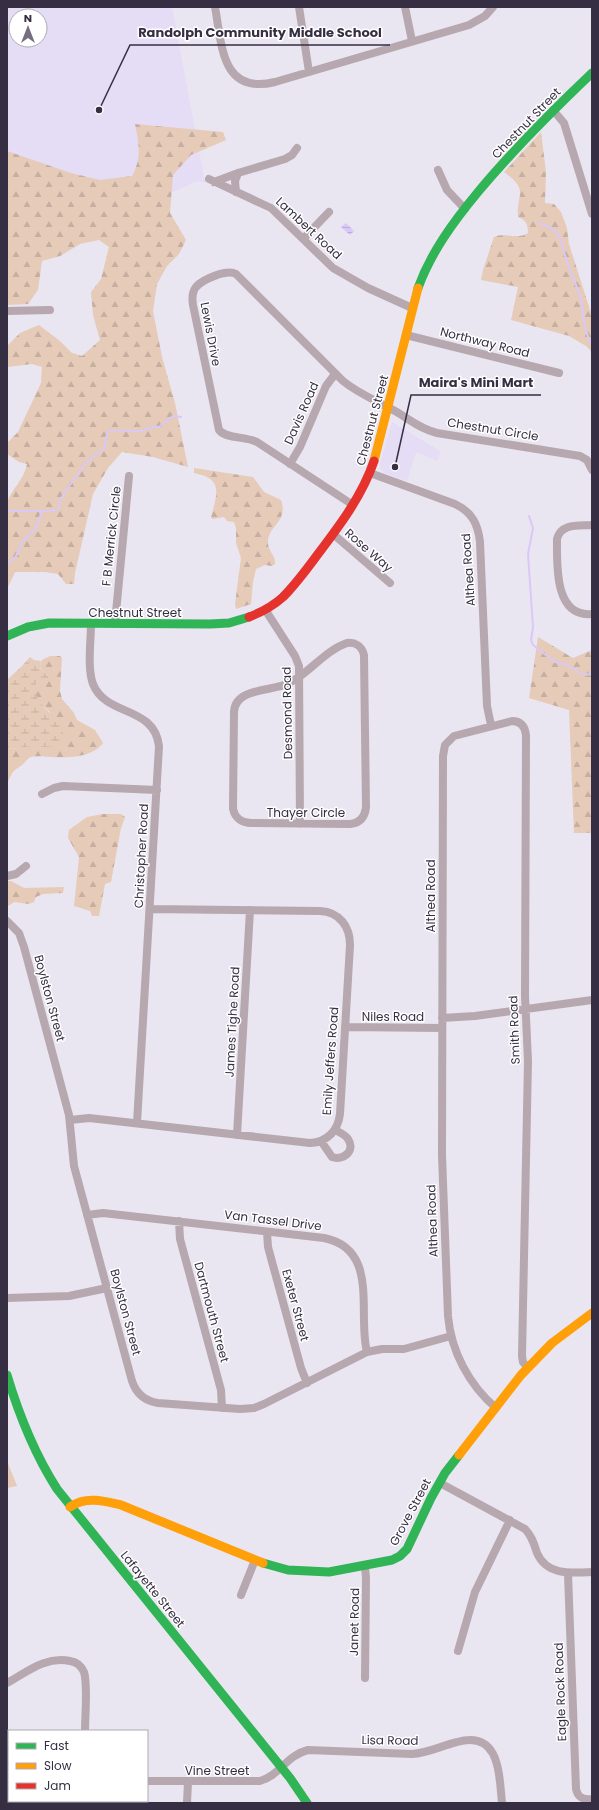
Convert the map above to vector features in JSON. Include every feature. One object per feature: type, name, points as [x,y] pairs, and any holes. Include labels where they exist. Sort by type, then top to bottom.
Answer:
[{"type":"main road","name":"Chestnut Street","points":[[7,636],[23,629],[44,624],[217,624],[242,621],[266,611],[292,589],[353,505],[370,473],[388,408],[412,308],[429,262],[465,209],[508,157],[553,110],[592,73]]},
{"type":"main road","name":"Grove Street","points":[[70,1507],[76,1502],[84,1500],[121,1505],[255,1560],[277,1567],[304,1572],[329,1572],[392,1560],[404,1553],[410,1545],[431,1498],[451,1465],[527,1367],[560,1337],[592,1312]]},
{"type":"main road","name":"Lafayette Street","points":[[7,1375],[30,1442],[52,1481],[70,1507],[281,1767],[307,1803]]},
{"type":"street","points":[[215,7],[226,62],[232,73],[238,79],[246,83],[261,84],[309,72],[474,23],[485,16],[493,7]]},
{"type":"street","points":[[300,7],[309,72]]},
{"type":"street","points":[[405,7],[412,41]]},
{"type":"street","points":[[553,110],[564,123],[592,214]]},
{"type":"street","points":[[236,192],[235,181],[238,173],[285,159],[292,155],[297,148]]},
{"type":"street","points":[[438,170],[447,190],[456,202],[465,209]]},
{"type":"street","name":"Lambert Road","points":[[238,173],[211,181],[275,210],[325,261],[337,270],[368,288],[412,308]]},
{"type":"street","points":[[303,238],[329,212]]},
{"type":"street","name":"Lewis Drive","points":[[353,505],[257,442],[242,437],[225,435],[218,430],[193,305],[195,289],[198,285],[221,273],[233,272],[335,374],[352,388],[388,408]]},
{"type":"street","points":[[7,311],[50,310]]},
{"type":"street","name":"Northway Road","points":[[406,335],[559,373]]},
{"type":"street","name":"Davis Road","points":[[290,464],[300,447],[326,386],[335,374]]},
{"type":"street","name":"Chestnut Circle","points":[[388,408],[419,427],[428,430],[580,456],[587,460],[592,470]]},
{"type":"street","name":"Althea Road","points":[[370,473],[455,504],[468,512],[475,521],[480,542],[487,706],[491,725],[454,736],[448,740],[444,750],[442,1168],[448,1310],[451,1336],[457,1354],[466,1370],[484,1396],[496,1408]]},
{"type":"street","name":"F B Merrick Circle","points":[[115,623],[129,476]]},
{"type":"street","points":[[592,525],[566,528],[560,532],[557,542],[560,585],[564,600],[571,608],[579,612],[592,614]]},
{"type":"street","name":"Rose Way","points":[[333,534],[390,583]]},
{"type":"street","name":"Desmond Road","points":[[266,611],[298,660],[300,676],[300,824]]},
{"type":"street","name":"Christopher Road","points":[[91,623],[90,665],[92,683],[96,691],[102,698],[144,719],[154,731],[159,746],[137,1124]]},
{"type":"street","name":"Thayer Circle","points":[[344,644],[355,644],[360,646],[363,652],[365,814],[359,821],[353,824],[300,824],[244,822],[235,814],[233,805],[234,712],[236,702],[246,695],[285,684],[300,676],[344,644]]},
{"type":"street","name":"Smith Road","points":[[491,725],[507,721],[517,721],[524,727],[526,735],[526,1010],[528,1054],[522,1356],[523,1362],[527,1367]]},
{"type":"street","points":[[42,794],[62,786],[157,790]]},
{"type":"street","points":[[7,876],[16,874],[26,866]]},
{"type":"street","name":"Emily Jeffers Road","points":[[150,909],[324,911],[332,914],[342,921],[347,928],[350,941],[340,1114],[335,1130],[330,1136],[321,1141]]},
{"type":"street","name":"James Tighe Road","points":[[237,1135],[250,910]]},
{"type":"street","name":"Boylston Street","points":[[7,921],[16,929],[23,942],[70,1120],[72,1161],[132,1381],[139,1394],[153,1403],[222,1408],[254,1408],[367,1352],[404,1349],[451,1336]]},
{"type":"street","name":"Niles Road","points":[[442,1018],[526,1010],[592,1000]]},
{"type":"street","name":"Niles Road","points":[[345,1027],[442,1028]]},
{"type":"street","points":[[70,1120],[89,1118],[306,1142],[321,1141],[332,1157],[338,1158],[346,1156],[350,1148],[350,1141],[335,1130]]},
{"type":"street","name":"Van Tassel Drive","points":[[87,1215],[104,1212],[328,1239],[340,1244],[354,1256],[359,1263],[362,1276],[367,1352]]},
{"type":"street","name":"Dartmouth Street","points":[[179,1221],[180,1239],[221,1390],[222,1408]]},
{"type":"street","name":"Exeter Street","points":[[267,1232],[268,1247],[307,1383]]},
{"type":"street","points":[[7,1298],[74,1296],[107,1288]]},
{"type":"street","points":[[440,1483],[510,1520],[527,1531],[544,1563],[555,1571],[568,1574],[592,1572]]},
{"type":"street","points":[[458,1652],[475,1592],[510,1520]]},
{"type":"street","points":[[241,1596],[255,1560]]},
{"type":"street","name":"Janet Road","points":[[365,1566],[365,1678]]},
{"type":"street","name":"Eagle Rock Road","points":[[568,1574],[576,1789],[580,1797],[592,1799]]},
{"type":"street","points":[[7,1683],[38,1665],[50,1660],[65,1660],[77,1663],[82,1668],[85,1677],[85,1730]]},
{"type":"street","name":"Lisa Road","points":[[281,1767],[296,1754],[308,1750],[417,1754],[458,1741],[476,1740],[488,1746],[495,1756],[499,1770],[502,1803]]},
{"type":"street","name":"Vine Street","points":[[148,1781],[260,1782],[270,1777],[281,1767]]},
{"type":"street","points":[[187,1803],[188,1782]]},
{"type":"shaded area","points":[[9,7],[172,7],[205,183],[198,181],[135,208],[7,239],[8,10],[8,48],[48,48],[48,8]]},
{"type":"shaded area","points":[[346,223],[354,231],[350,235],[341,227]]},
{"type":"shaded area","points":[[392,422],[440,451],[437,461],[416,452],[407,481],[385,473],[380,468],[380,463]]},
{"type":"green space","points":[[135,124],[223,132],[226,140],[191,155],[173,175],[170,213],[186,240],[179,254],[167,266],[157,284],[153,311],[162,357],[175,403],[188,467],[153,457],[122,452],[108,468],[93,494],[75,573],[74,584],[66,584],[58,574],[45,572],[15,572],[7,589],[7,502],[26,470],[27,464],[19,462],[7,454],[7,443],[18,432],[41,383],[42,367],[32,364],[7,367],[7,346],[20,333],[39,325],[60,341],[72,353],[82,356],[100,340],[93,315],[91,292],[101,279],[109,247],[99,240],[80,244],[60,256],[42,261],[38,290],[28,304],[7,305],[7,151],[71,173],[100,180],[132,176],[137,163],[139,150]]},
{"type":"green space","points":[[541,132],[546,172],[545,203],[554,204],[561,212],[567,228],[569,244],[592,316],[592,352],[586,346],[569,336],[511,320],[518,287],[481,280],[494,237],[503,235],[520,236],[528,233],[526,223],[518,217],[519,188],[512,178],[504,172]]},
{"type":"green space","points":[[194,468],[253,477],[264,492],[281,500],[283,507],[282,514],[271,532],[268,543],[275,564],[272,566],[265,565],[256,569],[251,604],[236,609],[235,604],[241,558],[236,543],[236,528],[234,522],[227,521],[224,517],[211,518],[216,488],[210,479],[194,473]]},
{"type":"green space","points":[[538,637],[573,658],[592,650],[592,833],[574,833],[569,710],[529,698]]},
{"type":"green space","points":[[50,656],[60,656],[62,658],[60,691],[62,699],[74,713],[77,720],[95,730],[103,743],[92,752],[79,756],[31,757],[13,773],[7,784],[7,749],[28,747],[50,712],[35,698],[32,687],[38,681],[49,675],[43,672],[40,666],[42,660]]},
{"type":"green space","points":[[30,657],[34,660],[41,661],[40,667],[43,672],[49,675],[47,680],[38,681],[33,687],[40,702],[60,726],[65,742],[50,747],[7,749],[7,680]]},
{"type":"green space","points":[[103,814],[121,814],[125,817],[121,828],[111,882],[105,884],[99,916],[92,916],[90,911],[74,906],[79,857],[68,838],[69,830],[87,817]]},
{"type":"green space","points":[[7,881],[11,881],[24,888],[64,887],[63,893],[43,894],[36,897],[34,902],[29,904],[14,902],[7,907]]},
{"type":"green space","points":[[7,1461],[17,1486],[7,1488]]},
{"type":"waterway","points":[[539,223],[553,229],[560,238],[567,262],[579,293],[585,327],[592,345]]},
{"type":"waterway","points":[[7,564],[15,558],[23,541],[34,530],[41,513],[44,511],[58,510],[60,500],[86,463],[104,448],[109,431],[141,431],[159,427],[173,416],[181,417]]},
{"type":"waterway","points":[[7,511],[44,511]]},
{"type":"waterway","points":[[529,516],[533,528],[528,554],[533,627],[531,640],[533,645],[555,662],[567,665],[584,675],[592,674]]},
{"type":"traffic: fast","points":[[418,288],[436,249],[469,203],[491,176],[519,146],[592,73]]},
{"type":"traffic: fast","points":[[7,636],[28,627],[49,623],[210,624],[229,623],[249,617]]},
{"type":"traffic: fast","points":[[7,1375],[28,1434],[41,1462],[57,1489],[290,1778],[307,1803]]},
{"type":"traffic: fast","points":[[263,1563],[288,1570],[329,1572],[392,1560],[400,1556],[407,1549],[431,1498],[445,1473],[459,1455]]},
{"type":"traffic: slow","points":[[374,461],[418,288]]},
{"type":"traffic: slow","points":[[459,1455],[521,1375],[552,1343],[592,1313]]},
{"type":"traffic: slow","points":[[70,1507],[82,1501],[89,1500],[121,1505],[263,1563]]},
{"type":"traffic: jam","points":[[249,617],[279,600],[288,592],[301,576],[350,510],[369,474],[374,461]]},
{"type":"place","name":"Randolph Community Middle School","points":[[99,110]]},
{"type":"place","name":"Maira's Mini Mart","points":[[395,467]]}]
